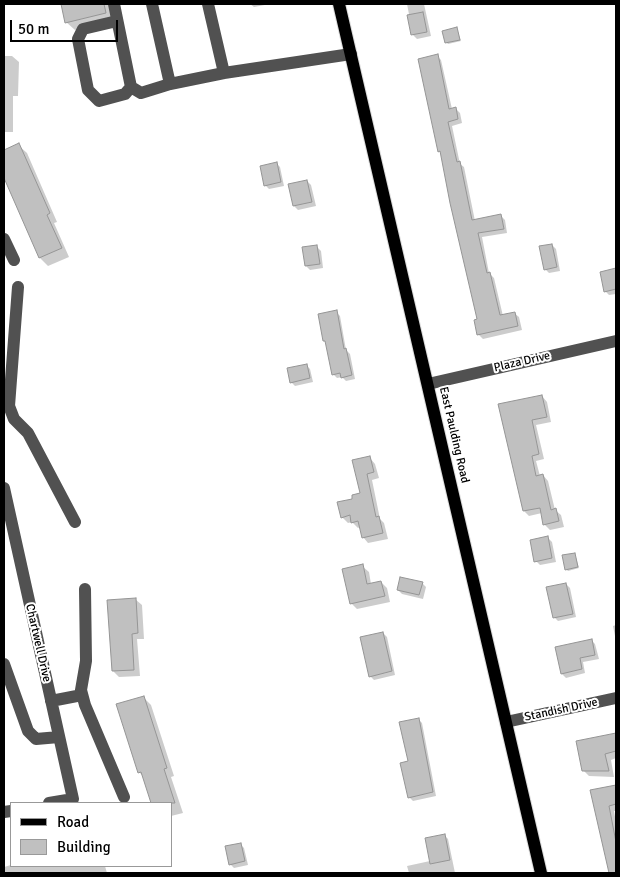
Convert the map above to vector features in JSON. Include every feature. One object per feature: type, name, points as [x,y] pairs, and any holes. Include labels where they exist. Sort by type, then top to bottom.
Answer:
[{"type":"main road","name":"East Paulding Road","points":[[339,4],[541,873]]},
{"type":"street","points":[[114,4],[131,87],[141,93],[170,84],[224,73],[351,54]]},
{"type":"street","points":[[152,4],[170,84]]},
{"type":"street","points":[[208,4],[224,73]]},
{"type":"street","points":[[118,21],[83,29],[78,39],[88,90],[99,101],[125,94],[131,87]]},
{"type":"street","points":[[4,239],[14,260]]},
{"type":"street","points":[[18,287],[8,413],[28,433],[75,522]]},
{"type":"street","name":"Plaza Drive","points":[[428,384],[616,341]]},
{"type":"street","name":"Chartwell Drive","points":[[4,488],[73,799],[55,802]]},
{"type":"street","points":[[85,589],[86,660],[81,690],[124,797]]},
{"type":"street","points":[[4,664],[28,730],[36,739],[59,737]]},
{"type":"street","points":[[51,701],[82,695]]},
{"type":"street","name":"Standish Drive","points":[[506,722],[616,698]]},
{"type":"building","points":[[61,4],[104,4],[106,13],[65,23]]},
{"type":"building","points":[[423,12],[427,32],[411,35],[407,15]]},
{"type":"building","points":[[457,27],[460,40],[445,43],[442,31]]},
{"type":"building","points":[[438,54],[449,109],[456,107],[458,119],[448,122],[457,162],[460,161],[472,220],[501,214],[504,229],[478,233],[487,273],[490,272],[500,315],[515,312],[518,326],[477,335],[474,320],[477,319],[418,59]]},
{"type":"building","points":[[19,143],[50,213],[47,215],[62,248],[39,258],[4,178],[4,150]]},
{"type":"building","points":[[277,162],[281,182],[264,186],[260,166]]},
{"type":"building","points":[[307,180],[312,202],[293,206],[288,184]]},
{"type":"building","points":[[552,244],[557,267],[544,270],[539,246]]},
{"type":"building","points":[[317,245],[320,264],[305,266],[302,247]]},
{"type":"building","points":[[616,268],[616,289],[604,292],[600,272]]},
{"type":"building","points":[[337,310],[344,349],[346,348],[352,375],[341,378],[340,373],[332,375],[318,314]]},
{"type":"building","points":[[307,364],[310,378],[290,383],[287,368]]},
{"type":"building","points":[[542,395],[547,417],[532,420],[539,454],[532,456],[536,476],[543,474],[551,510],[556,508],[559,521],[543,525],[540,508],[523,511],[498,404]]},
{"type":"building","points":[[370,456],[374,472],[367,474],[376,517],[379,516],[383,533],[362,538],[358,521],[351,523],[350,515],[341,518],[337,502],[352,499],[352,495],[360,493],[352,460]]},
{"type":"building","points":[[548,536],[552,558],[534,562],[530,540]]},
{"type":"building","points":[[575,553],[578,567],[565,570],[562,555]]},
{"type":"building","points":[[363,564],[367,584],[381,581],[385,596],[350,604],[342,569]]},
{"type":"building","points":[[400,577],[423,582],[419,595],[397,590]]},
{"type":"building","points":[[566,583],[573,614],[553,618],[546,587]]},
{"type":"building","points":[[136,598],[138,633],[132,634],[134,670],[112,671],[107,600]]},
{"type":"building","points":[[383,632],[392,671],[369,677],[360,637]]},
{"type":"building","points":[[592,639],[595,655],[580,658],[582,669],[561,674],[555,647]]},
{"type":"building","points":[[144,696],[167,768],[164,769],[175,803],[151,802],[141,772],[138,773],[116,704]]},
{"type":"building","points":[[419,718],[433,792],[408,798],[400,763],[408,761],[399,722]]},
{"type":"building","points":[[616,733],[616,751],[605,754],[609,771],[582,771],[576,741]]},
{"type":"building","points":[[616,785],[616,804],[609,806],[616,842],[616,873],[609,873],[590,790]]},
{"type":"building","points":[[445,834],[450,860],[430,864],[425,838]]},
{"type":"building","points":[[241,843],[245,861],[229,865],[225,846]]}]
